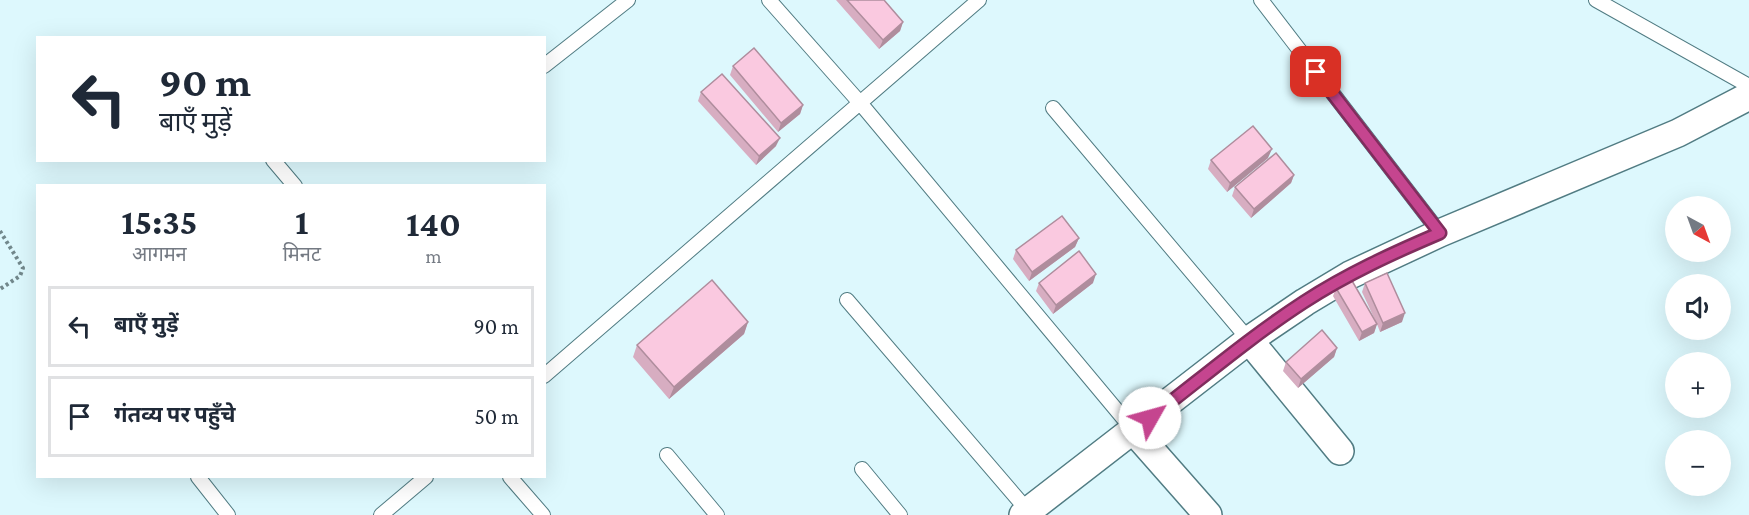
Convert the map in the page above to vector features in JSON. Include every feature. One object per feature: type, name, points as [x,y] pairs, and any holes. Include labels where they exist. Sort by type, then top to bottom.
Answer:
[{"type":"street","points":[[1025,513],[1249,340],[1350,275],[1440,233],[1678,134],[1749,96]]},
{"type":"street","points":[[1249,340],[1340,450]]},
{"type":"street","points":[[1134,431],[1208,515]]},
{"type":"lane","points":[[546,64],[628,0]]},
{"type":"lane","points":[[769,0],[861,104],[1134,431]]},
{"type":"lane","points":[[1261,0],[1440,233]]},
{"type":"lane","points":[[1596,0],[1749,86]]},
{"type":"lane","points":[[546,374],[861,104],[970,3]]},
{"type":"lane","points":[[1053,108],[1249,340]]},
{"type":"lane","points":[[275,162],[293,184]]},
{"type":"lane","points":[[847,300],[1025,513]]},
{"type":"lane","points":[[667,455],[717,515]]},
{"type":"lane","points":[[862,469],[900,515]]},
{"type":"lane","points":[[199,478],[228,515]]},
{"type":"lane","points":[[381,515],[425,478]]},
{"type":"lane","points":[[511,478],[543,515]]},
{"type":"path","points":[[0,231],[23,268],[20,276],[0,289]]},
{"type":"building","points":[[847,0],[884,0],[903,22],[883,40]]},
{"type":"building","points":[[754,48],[803,105],[781,123],[733,66]]},
{"type":"building","points":[[722,74],[780,138],[759,156],[701,92]]},
{"type":"building","points":[[1253,126],[1272,149],[1230,183],[1211,160]]},
{"type":"building","points":[[1276,153],[1294,175],[1254,209],[1235,187]]},
{"type":"building","points":[[1062,216],[1079,238],[1032,272],[1016,250]]},
{"type":"building","points":[[1079,251],[1096,274],[1056,305],[1039,283]]},
{"type":"building","points":[[1387,273],[1405,313],[1383,323],[1365,283]]},
{"type":"building","points":[[1351,279],[1377,324],[1362,332],[1336,288]]},
{"type":"building","points":[[712,280],[748,322],[674,387],[637,345]]},
{"type":"building","points":[[1322,330],[1337,348],[1301,379],[1286,362]]},
{"type":"route","points":[[1150,418],[1249,340],[1305,302],[1350,275],[1440,233],[1316,72]]}]
